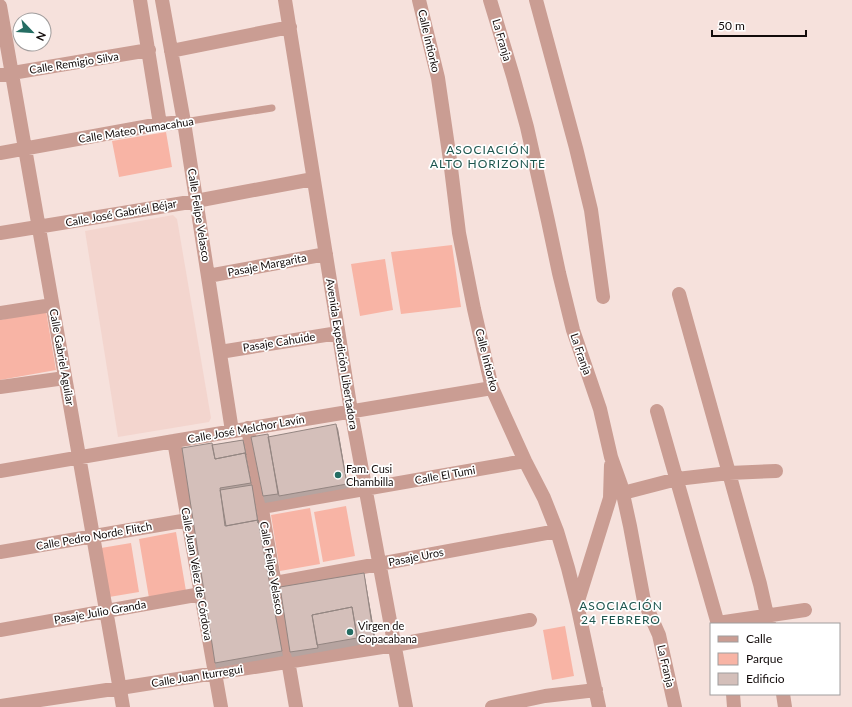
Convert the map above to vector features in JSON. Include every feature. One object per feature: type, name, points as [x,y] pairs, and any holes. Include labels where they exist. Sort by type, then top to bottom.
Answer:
[{"type":"street","points":[[140,0],[160,124]]},
{"type":"street","name":"Calle Felipe Velasco","points":[[162,0],[184,122],[232,431]]},
{"type":"street","name":"Avenida Expedición Libertadora","points":[[285,0],[351,411],[406,707]]},
{"type":"street","name":"Calle Intiorko","points":[[419,0],[438,78],[459,233],[492,388],[525,461],[544,498],[557,531],[577,604],[599,707]]},
{"type":"street","name":"La Franja","points":[[490,0],[527,127],[573,330],[600,409],[611,457],[623,493],[644,601],[658,635],[675,707]]},
{"type":"street","points":[[536,0],[570,125],[591,210],[603,297]]},
{"type":"street","name":"Calle Gabriel Aguilar","points":[[0,6],[6,74],[25,149],[123,707]]},
{"type":"street","points":[[171,51],[290,27]]},
{"type":"street","name":"Calle Remigio Silva","points":[[6,74],[149,50]]},
{"type":"street","name":"Calle Mateo Pumacahua","points":[[0,153],[160,124],[184,122]]},
{"type":"street","name":"Calle José Gabriel Béjar","points":[[0,233],[313,179]]},
{"type":"street","name":"Pasaje Margarita","points":[[208,276],[326,254]]},
{"type":"street","points":[[679,294],[760,584],[768,620]]},
{"type":"street","points":[[0,313],[52,305]]},
{"type":"street","name":"Pasaje Cahuide","points":[[220,352],[338,333]]},
{"type":"street","points":[[0,387],[65,378]]},
{"type":"street","name":"Calle José Melchor Lavín","points":[[0,471],[492,388]]},
{"type":"street","points":[[657,411],[718,623],[768,620],[805,610]]},
{"type":"street","name":"Calle Felipe Velasco","points":[[248,428],[296,707]]},
{"type":"street","name":"Calle Juan Vélez de Córdova","points":[[174,441],[221,707]]},
{"type":"street","points":[[577,604],[610,498],[611,457]]},
{"type":"street","name":"Calle El Tumi","points":[[262,507],[525,461]]},
{"type":"street","points":[[623,493],[677,479],[729,473],[776,471]]},
{"type":"street","name":"Calle Pedro Norde Flitch","points":[[0,552],[188,520]]},
{"type":"street","name":"Pasaje Uros","points":[[275,583],[557,531]]},
{"type":"street","name":"Pasaje Julio Granda","points":[[0,630],[201,594]]},
{"type":"street","name":"Calle Juan Iturregui","points":[[0,706],[395,645],[530,620]]},
{"type":"street","points":[[492,707],[545,696],[596,690]]},
{"type":"street","points":[[733,695],[734,707]]},
{"type":"street","points":[[784,695],[785,707]]},
{"type":"lane","name":"Calle Mateo Pumacahua","points":[[184,122],[272,108]]},
{"type":"shaded area","points":[[173,215],[177,219],[211,418],[209,422],[118,437],[85,231]]},
{"type":"green space","points":[[166,132],[172,167],[119,177],[112,141]]},
{"type":"green space","points":[[452,245],[461,307],[401,314],[391,252]]},
{"type":"green space","points":[[385,259],[393,310],[360,316],[351,264]]},
{"type":"green space","points":[[46,311],[56,370],[0,380],[0,320]]},
{"type":"green space","points":[[346,506],[355,556],[323,562],[314,512]]},
{"type":"green space","points":[[310,508],[320,564],[280,571],[271,515]]},
{"type":"green space","points":[[176,532],[186,591],[149,598],[139,539]]},
{"type":"green space","points":[[131,543],[139,592],[109,597],[101,548]]},
{"type":"green space","points":[[565,626],[574,676],[552,680],[543,630]]},
{"type":"building","points":[[336,424],[347,484],[279,496],[268,437]]},
{"type":"building","points":[[268,434],[278,494],[263,496],[251,437]]},
{"type":"building","points":[[243,440],[246,455],[245,453],[215,459],[212,445]]},
{"type":"building","points":[[212,443],[215,459],[245,453],[251,483],[220,488],[225,526],[258,520],[282,651],[215,663],[182,448]]},
{"type":"building","points":[[252,485],[258,520],[226,526],[220,490]]},
{"type":"building","points":[[364,573],[374,638],[358,641],[352,607],[312,615],[318,648],[290,652],[280,587]]},
{"type":"building","points":[[352,607],[357,638],[317,645],[312,615]]},
{"type":"place","name":"Fam. Cusi Chambilla","points":[[338,475]]},
{"type":"place","name":"Virgen de Copacabana","points":[[350,632]]},
{"type":"district","name":"ASOCIACIÓN ALTO HORIZONTE","points":[[488,157]]},
{"type":"district","name":"ASOCIACIÓN 24 FEBRERO","points":[[621,613]]}]
